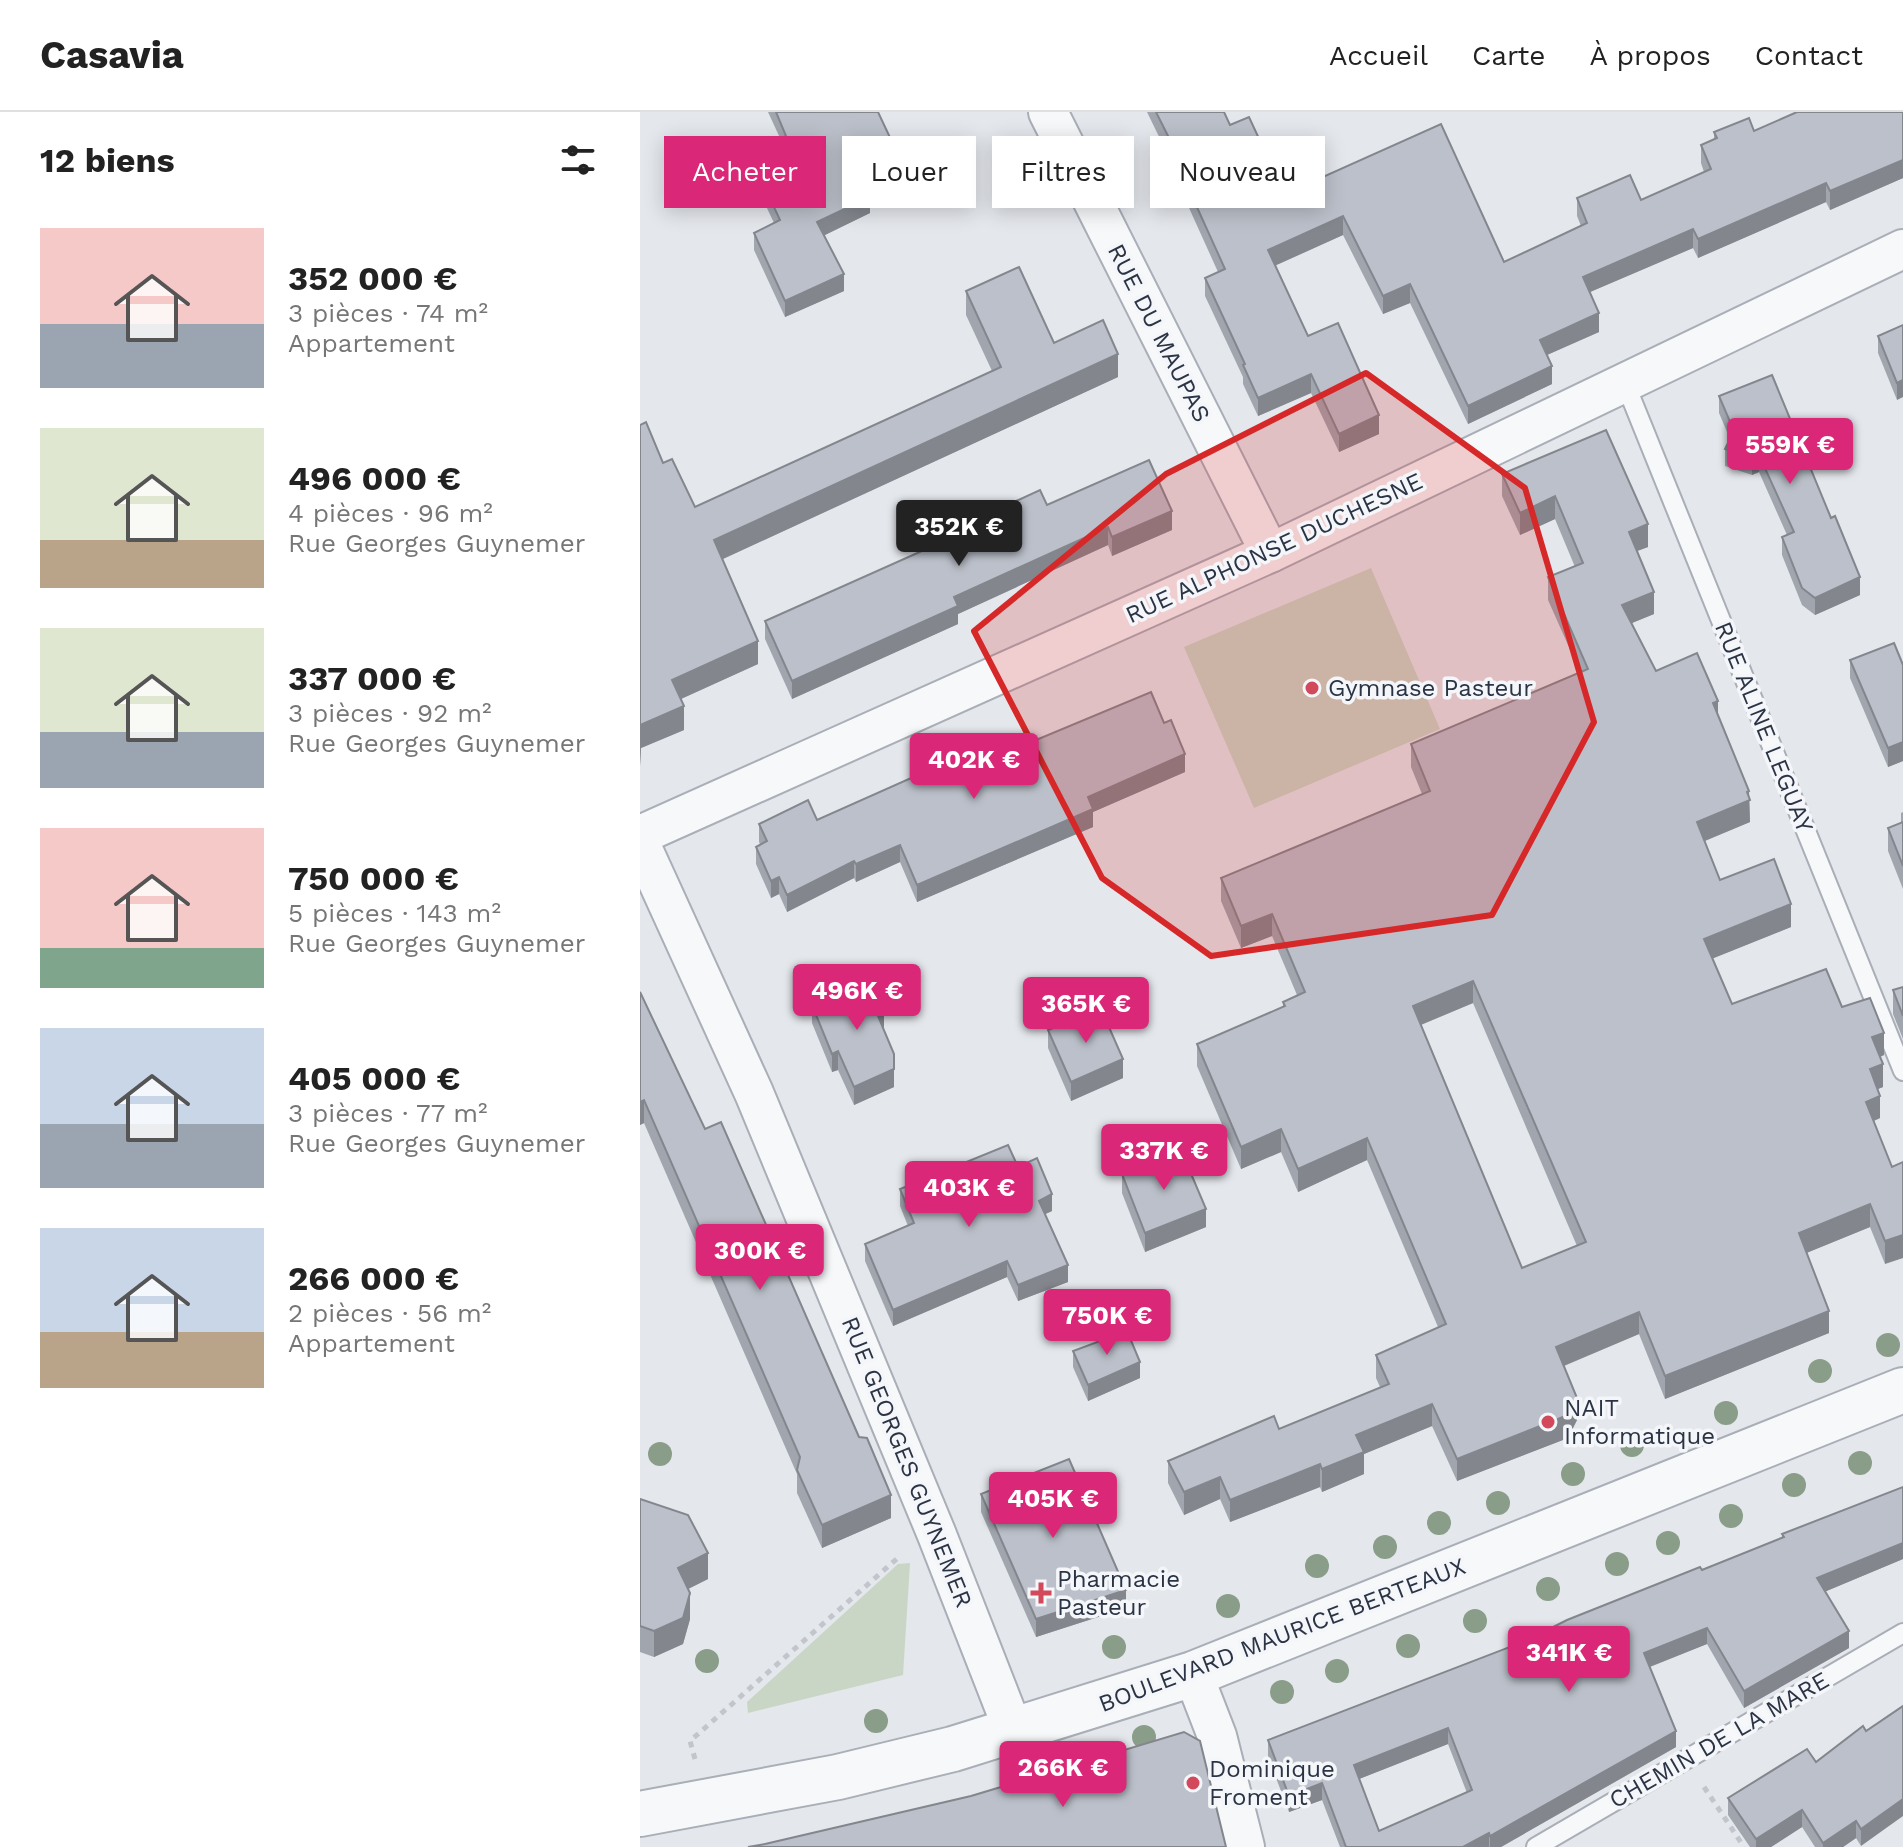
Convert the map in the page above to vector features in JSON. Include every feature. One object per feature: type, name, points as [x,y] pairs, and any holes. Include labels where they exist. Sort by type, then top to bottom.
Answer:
[{"type":"street","name":"RUE DU MAUPAS","points":[[1048,112],[1270,553]]},
{"type":"street","name":"RUE ALPHONSE DUCHESNE","points":[[640,835],[1270,553],[1903,249]]},
{"type":"street","name":"RUE GEORGES GUYNEMER","points":[[640,843],[754,1093],[933,1526],[1014,1732]]},
{"type":"street","name":"BOULEVARD MAURICE BERTEAUX","points":[[640,1814],[838,1777],[1014,1732],[1193,1674],[1903,1390]]},
{"type":"street","points":[[1193,1674],[1217,1736],[1245,1847]]},
{"type":"lane","name":"RUE ALINE LEGUAY","points":[[1625,383],[1903,1071]]},
{"type":"lane","name":"CHEMIN DE LA MARE","points":[[1536,1847],[1903,1633]]},
{"type":"path","points":[[705,1803],[690,1741],[933,1526]]},
{"type":"path","points":[[1686,1759],[1744,1847]]},
{"type":"highlighted area","points":[[1366,373],[1525,488],[1594,722],[1492,915],[1211,956],[1102,878],[974,631],[1166,474]]},
{"type":"green space","name":"Gymnase Pasteur","points":[[1371,568],[1440,729],[1254,808],[1184,647]]},
{"type":"green space","points":[[910,1563],[903,1675],[748,1713],[747,1702],[898,1564]]},
{"type":"building","points":[[776,112],[878,112],[889,136],[842,136],[842,208],[847,208],[817,222],[844,274],[785,301],[754,233],[780,220],[774,208],[826,208],[826,136],[786,136]]},
{"type":"building","points":[[1156,112],[1224,112],[1230,125],[1249,117],[1258,136],[1168,136]]},
{"type":"building","points":[[1797,112],[1903,112],[1903,160],[1830,191],[1826,183],[1698,239],[1693,229],[1583,277],[1599,313],[1540,340],[1552,366],[1468,406],[1410,284],[1383,296],[1343,216],[1268,250],[1308,336],[1338,323],[1379,415],[1339,434],[1311,374],[1258,398],[1205,278],[1225,269],[1197,208],[1325,208],[1325,176],[1441,124],[1504,262],[1587,223],[1577,198],[1630,175],[1641,200],[1711,169],[1701,145],[1717,138],[1714,132],[1749,118],[1754,131]]},
{"type":"building","points":[[1019,267],[1054,343],[1103,320],[1118,354],[714,540],[758,641],[672,680],[684,706],[640,725],[640,425],[646,422],[663,463],[672,459],[695,507],[1001,367],[966,291]]},
{"type":"building","points":[[1903,325],[1903,380],[1897,383],[1878,336]]},
{"type":"building","points":[[1772,375],[1831,518],[1835,516],[1860,577],[1815,598],[1802,588],[1782,537],[1794,532],[1759,455],[1752,458],[1725,449],[1734,431],[1719,396]]},
{"type":"building","points":[[1606,430],[1648,524],[1629,532],[1654,592],[1622,605],[1656,671],[1697,653],[1718,701],[1713,703],[1749,791],[1750,800],[1697,822],[1720,880],[1774,859],[1791,904],[1704,939],[1732,1004],[1826,969],[1842,1007],[1870,998],[1884,1033],[1872,1037],[1883,1064],[1870,1069],[1880,1096],[1866,1102],[1892,1167],[1903,1162],[1903,1235],[1885,1241],[1870,1204],[1799,1233],[1829,1311],[1665,1376],[1639,1312],[1556,1347],[1577,1398],[1568,1415],[1457,1459],[1432,1404],[1356,1435],[1364,1452],[1322,1469],[1320,1464],[1230,1500],[1220,1477],[1184,1492],[1168,1461],[1274,1416],[1279,1429],[1389,1384],[1376,1355],[1446,1324],[1367,1138],[1298,1169],[1281,1129],[1241,1147],[1197,1044],[1285,1006],[1283,1002],[1305,992],[1272,914],[1241,926],[1221,878],[1430,791],[1411,744],[1588,669],[1548,577],[1583,563],[1555,496],[1520,513],[1502,474]],"holes":[[[1473,981],[1586,1242],[1522,1268],[1413,1006]]]},
{"type":"building","points":[[1149,460],[1172,511],[1112,537],[1108,527],[954,597],[958,606],[792,681],[765,621],[969,530],[966,524],[1040,490],[1047,505]]},
{"type":"building","points":[[1894,643],[1903,665],[1903,742],[1888,748],[1850,660]]},
{"type":"building","points":[[1151,692],[1164,723],[1171,720],[1185,754],[1088,797],[1093,809],[917,885],[900,845],[856,864],[854,861],[787,895],[779,877],[771,881],[756,847],[767,841],[759,824],[808,800],[817,820],[947,762],[949,765],[954,763],[957,773]]},
{"type":"building","points":[[1903,822],[1903,866],[1888,828]]},
{"type":"building","points":[[869,978],[884,1013],[878,1016],[894,1054],[894,1069],[854,1087],[838,1051],[832,1054],[812,1005]]},
{"type":"building","points":[[1903,987],[1903,1016],[1893,990]]},
{"type":"building","points":[[640,992],[705,1129],[721,1122],[859,1437],[867,1438],[891,1495],[822,1525],[797,1470],[800,1457],[644,1100],[640,1102]]},
{"type":"building","points":[[1101,1009],[1123,1059],[1071,1082],[1048,1030]]},
{"type":"building","points":[[1008,1145],[1018,1167],[1037,1158],[1052,1194],[1039,1201],[1068,1265],[1018,1285],[1007,1261],[893,1310],[865,1244],[914,1223],[900,1189]]},
{"type":"building","points":[[1181,1150],[1206,1209],[1145,1233],[1122,1174]]},
{"type":"building","points":[[1127,1331],[1140,1362],[1088,1385],[1073,1351]]},
{"type":"building","points":[[1069,1459],[1126,1590],[1036,1619],[981,1494]]},
{"type":"building","points":[[1903,1487],[1903,1543],[1817,1578],[1849,1631],[1744,1691],[1707,1628],[1644,1653],[1676,1731],[1490,1836],[1489,1833],[1463,1847],[1346,1847],[1322,1783],[1289,1796],[1268,1740],[1554,1630],[1553,1627],[1567,1620],[1700,1567],[1702,1570],[1784,1537],[1782,1534]],"holes":[[[1448,1728],[1472,1790],[1379,1831],[1354,1765]]]},
{"type":"building","points":[[640,1499],[688,1515],[708,1553],[678,1568],[690,1593],[683,1618],[654,1631],[640,1626]]},
{"type":"building","points":[[1903,1706],[1903,1799],[1861,1829],[1856,1821],[1823,1843],[1802,1810],[1756,1839],[1728,1798],[1807,1749],[1816,1762],[1863,1726],[1866,1731]]},
{"type":"building","points":[[1184,1732],[1200,1741],[1226,1847],[748,1847],[971,1796]]},
{"type":"place","name":"Gymnase Pasteur","points":[[1312,688]]},
{"type":"place","name":"NAIT Informatique","points":[[1548,1422]]},
{"type":"place","name":"Pharmacie Pasteur","points":[[1041,1593]]},
{"type":"place","name":"Dominique Froment","points":[[1193,1783]]}]
